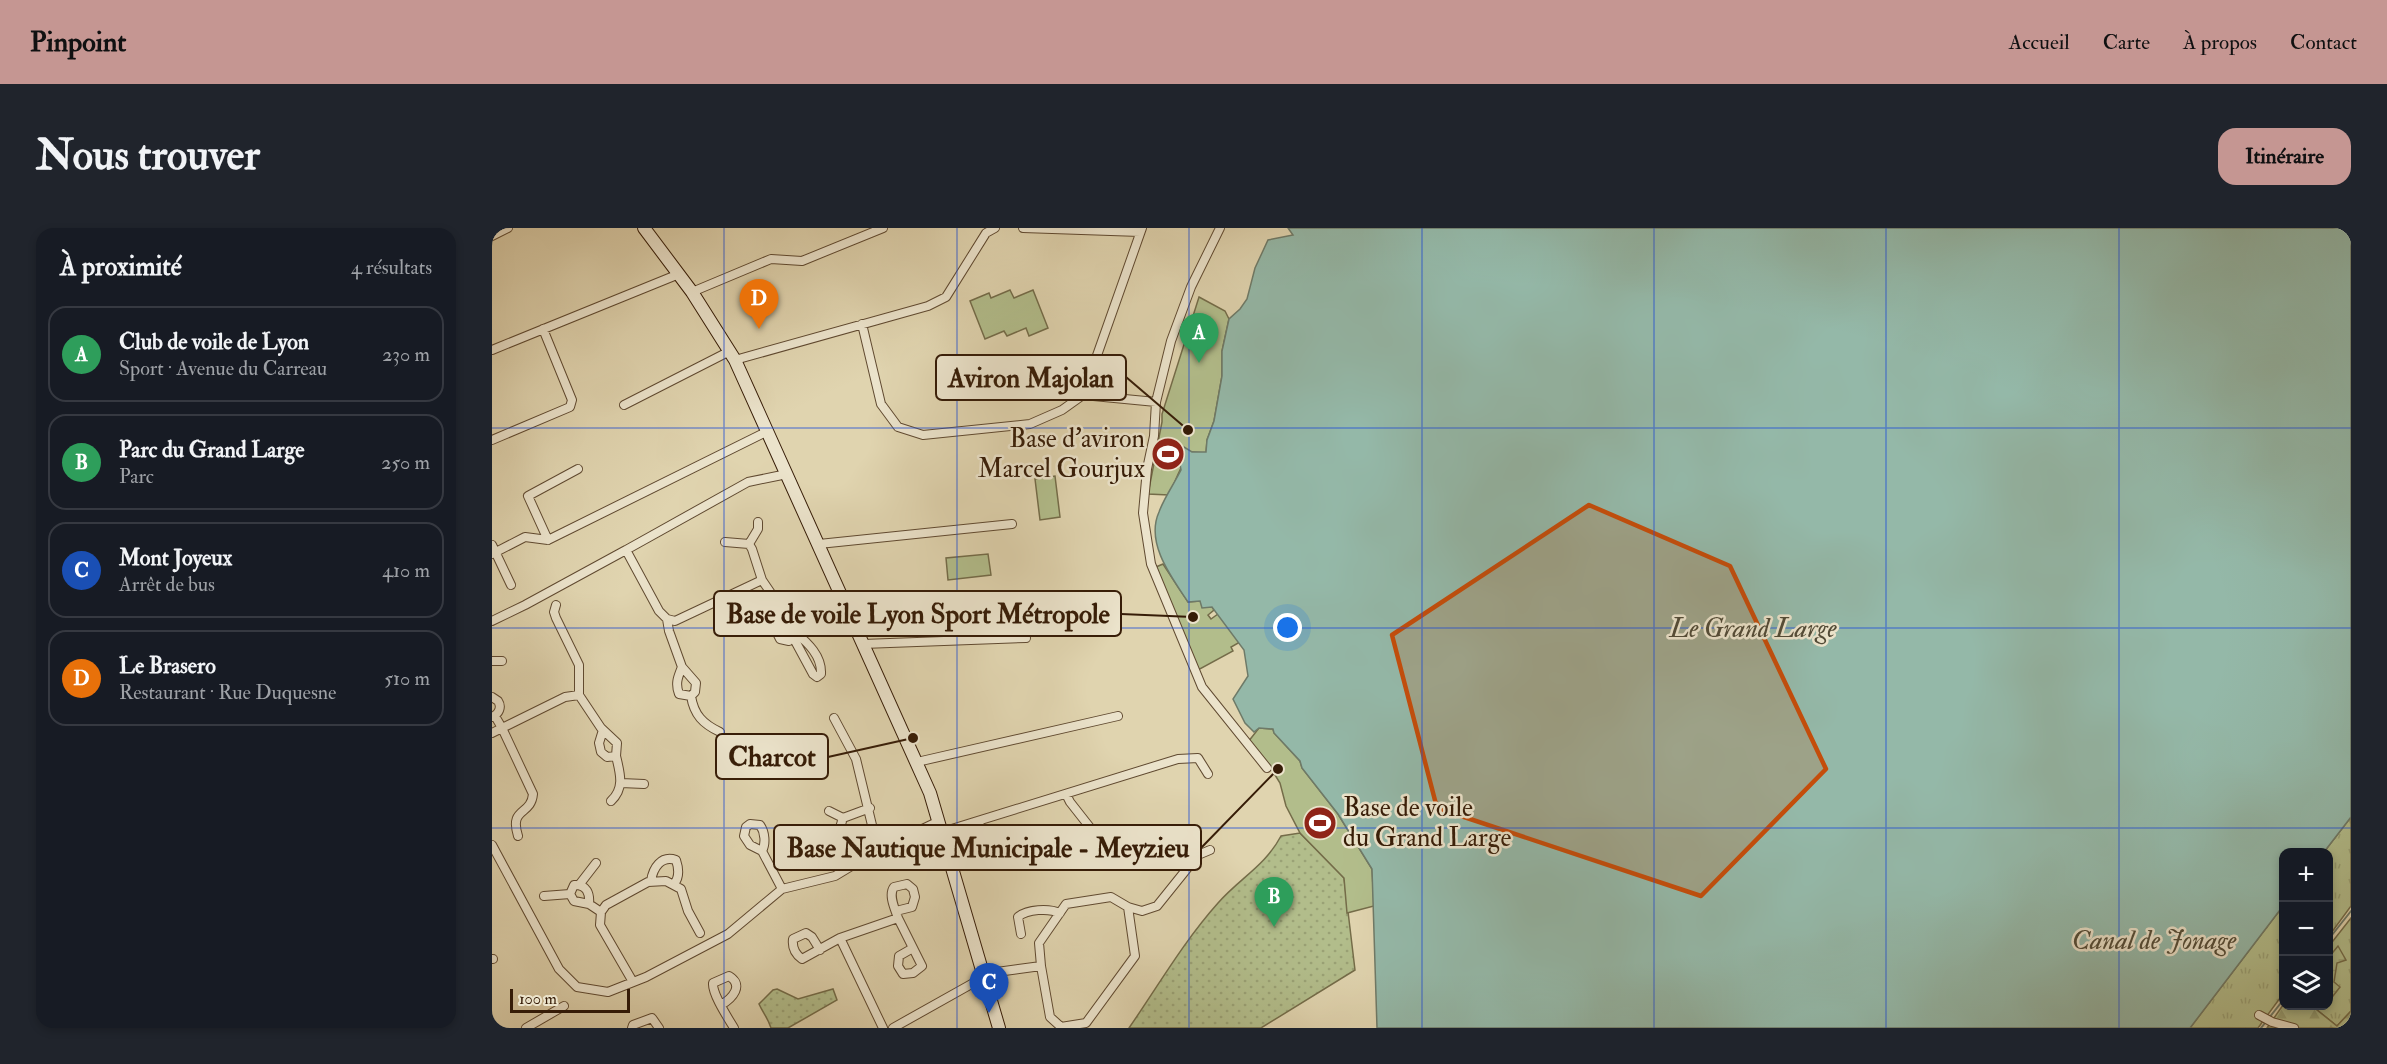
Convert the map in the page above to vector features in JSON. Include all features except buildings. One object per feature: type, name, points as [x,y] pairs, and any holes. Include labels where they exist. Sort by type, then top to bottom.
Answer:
[{"type":"street","points":[[492,236],[508,228]]},
{"type":"street","points":[[644,228],[692,292],[732,355],[917,762],[930,793],[999,1028]]},
{"type":"street","points":[[692,292],[771,259],[802,261],[883,228]]},
{"type":"street","points":[[624,405],[732,355],[928,306],[946,297],[986,233],[995,228]]},
{"type":"street","points":[[862,324],[881,404],[898,427],[923,435],[1030,424],[1062,410],[1083,395],[1141,230],[1023,228]]},
{"type":"street","points":[[1220,228],[1181,312],[1156,402],[1154,436],[1147,469],[1143,513],[1151,564],[1202,687],[1267,768]]},
{"type":"street","points":[[492,350],[679,274]]},
{"type":"street","points":[[492,440],[570,407],[572,400],[543,328]]},
{"type":"street","points":[[1083,395],[1156,402]]},
{"type":"street","points":[[511,585],[493,550],[525,537],[548,540],[768,431]]},
{"type":"street","points":[[548,540],[528,495],[578,469]]},
{"type":"street","points":[[492,621],[748,482],[787,474]]},
{"type":"street","points":[[749,544],[758,529],[758,522]]},
{"type":"street","points":[[819,544],[1012,524]]},
{"type":"street","points":[[725,542],[749,544]]},
{"type":"street","points":[[749,544],[762,580],[792,621],[794,634],[786,641],[780,639],[777,633],[779,605]]},
{"type":"street","points":[[626,550],[659,611],[675,621],[762,580]]},
{"type":"street","points":[[556,606],[554,612],[556,618],[579,665],[579,695],[603,730],[618,743],[616,756],[621,783],[619,792],[611,801]]},
{"type":"street","points":[[667,618],[669,631],[682,667],[696,683],[691,696],[693,709],[704,723],[720,732]]},
{"type":"street","points":[[863,644],[1026,638]]},
{"type":"street","points":[[492,661],[502,661]]},
{"type":"street","points":[[682,667],[676,680],[676,687],[680,694],[691,696]]},
{"type":"street","points":[[492,733],[565,697],[579,695]]},
{"type":"street","points":[[492,696],[498,701],[500,707],[493,716],[502,728],[533,794],[531,803],[515,819],[514,824],[518,836]]},
{"type":"street","points":[[917,762],[1118,716]]},
{"type":"street","points":[[834,718],[856,759],[870,808],[878,850]]},
{"type":"street","points":[[603,730],[599,743],[601,752],[607,757],[616,756]]},
{"type":"street","points":[[492,845],[559,969],[577,987],[608,992],[633,982],[728,934],[782,889],[835,876],[878,850],[940,826],[978,821],[1178,759],[1198,758],[1208,774]]},
{"type":"street","points":[[621,783],[644,784]]},
{"type":"street","points":[[1066,794],[1092,830]]},
{"type":"street","points":[[829,811],[843,818],[870,808]]},
{"type":"street","points":[[833,840],[837,837],[843,818]]},
{"type":"street","points":[[978,821],[985,837],[1004,860]]},
{"type":"street","points":[[1128,907],[1135,956],[1086,1023],[1056,1026],[1050,1017],[1039,943],[1066,904],[1111,897],[1128,907],[1142,911],[1157,906],[1198,855],[1210,850]]},
{"type":"street","points":[[762,851],[782,889]]},
{"type":"street","points":[[651,881],[658,864],[664,859],[671,858],[676,860],[678,866],[677,880],[674,884]]},
{"type":"street","points":[[570,894],[574,885],[579,885],[596,863]]},
{"type":"street","points":[[633,982],[600,925],[601,912],[606,905],[641,885],[651,881],[666,881],[681,889],[688,911],[700,933]]},
{"type":"street","points":[[579,885],[588,892],[589,904]]},
{"type":"street","points":[[570,894],[574,901],[589,904],[601,912]]},
{"type":"street","points":[[544,896],[570,894]]},
{"type":"street","points":[[1021,934],[1018,917],[1022,914],[1052,909],[1060,913]]},
{"type":"street","points":[[820,950],[840,938],[897,914],[913,948]]},
{"type":"street","points":[[840,938],[883,1028]]},
{"type":"street","points":[[893,1028],[984,977],[997,972],[1041,966]]},
{"type":"street","points":[[721,1005],[734,1028]]},
{"type":"street","points":[[529,1027],[564,1006]]},
{"type":"street","points":[[2259,1015],[2272,1022],[2294,1028]]},
{"type":"street","points":[[632,1028],[633,1025],[648,1018],[652,1018],[659,1028]]},
{"type":"highlighted area","points":[[1589,505],[1730,566],[1826,769],[1701,896],[1437,808],[1392,635]]},
{"type":"green space","points":[[1010,290],[1014,298],[1033,290],[1048,328],[1029,336],[1026,328],[1007,336],[1004,331],[985,339],[970,301],[989,293],[991,298]]},
{"type":"green space","points":[[1199,297],[1225,311],[1229,319],[1222,351],[1222,376],[1206,453],[1192,452],[1188,456],[1169,495],[1148,494],[1162,414]]},
{"type":"green space","points":[[1055,476],[1060,517],[1040,520],[1035,479]]},
{"type":"green space","points":[[988,554],[991,575],[948,580],[946,558]]},
{"type":"green space","points":[[1163,564],[1188,602],[1201,601],[1202,607],[1212,607],[1214,610],[1208,615],[1211,619],[1218,614],[1240,642],[1231,647],[1233,651],[1198,670],[1156,567]]},
{"type":"green space","name":"Base de voile du Grand Large","points":[[1259,728],[1273,729],[1274,733],[1300,761],[1302,768],[1338,814],[1372,869],[1374,906],[1347,913],[1344,878],[1300,833],[1286,806],[1280,783],[1248,742]]},
{"type":"green space","points":[[2351,817],[2351,906],[2333,931],[2333,848],[2327,848]]},
{"type":"green space","points":[[1300,833],[1344,878],[1355,970],[1261,1028],[1129,1028],[1183,948],[1218,903],[1268,856],[1281,836]]},
{"type":"green space","points":[[2279,911],[2279,999],[2258,1028],[2190,1028]]},
{"type":"green space","points":[[2351,918],[2351,1011],[2337,1026],[2317,1010],[2333,1010],[2333,941]]},
{"type":"green space","points":[[2338,946],[2346,960],[2337,963],[2334,982],[2340,987],[2333,996],[2333,956]]},
{"type":"green space","points":[[777,989],[798,999],[833,989],[837,1000],[788,1028],[771,1028],[759,1004]]},
{"type":"green space","points":[[2280,1010],[2317,1010],[2337,1026],[2351,1011],[2351,1028],[2267,1028]]},
{"type":"water","name":"Le Grand Large","points":[[1288,228],[2351,228],[2351,817],[2327,848],[2279,848],[2279,911],[2190,1028],[1377,1028],[1372,869],[1338,814],[1302,768],[1300,761],[1274,733],[1273,729],[1259,728],[1254,732],[1245,723],[1233,699],[1248,676],[1244,650],[1212,607],[1202,608],[1200,601],[1188,602],[1162,560],[1155,536],[1159,512],[1181,470],[1180,453],[1184,447],[1192,452],[1206,452],[1222,376],[1222,351],[1229,319],[1247,299],[1255,268],[1268,240],[1293,235]]},
{"type":"waterway","points":[[2333,934],[2351,911]]},
{"type":"waterway","points":[[2261,1028],[2279,1005]]},
{"type":"place","name":"Le Brasero","points":[[759,329]]},
{"type":"place","name":"Club de voile de Lyon","points":[[1199,363]]},
{"type":"place","name":"Aviron Majolan","points":[[1188,430]]},
{"type":"place","name":"Base d'aviron Marcel Gourjux","points":[[1168,454]]},
{"type":"place","name":"Base de voile Lyon Sport Métropole","points":[[1193,617]]},
{"type":"place","name":"Charcot","points":[[913,738]]},
{"type":"place","name":"Base Nautique Municipale - Meyzieu","points":[[1278,769]]},
{"type":"place","name":"Base de voile du Grand Large","points":[[1320,823]]},
{"type":"place","name":"Parc du Grand Large","points":[[1274,927]]},
{"type":"place","name":"Mont Joyeux","points":[[989,1013]]},
{"type":"water label","name":"Canal de Jonage","points":[[2154,940]]}]
